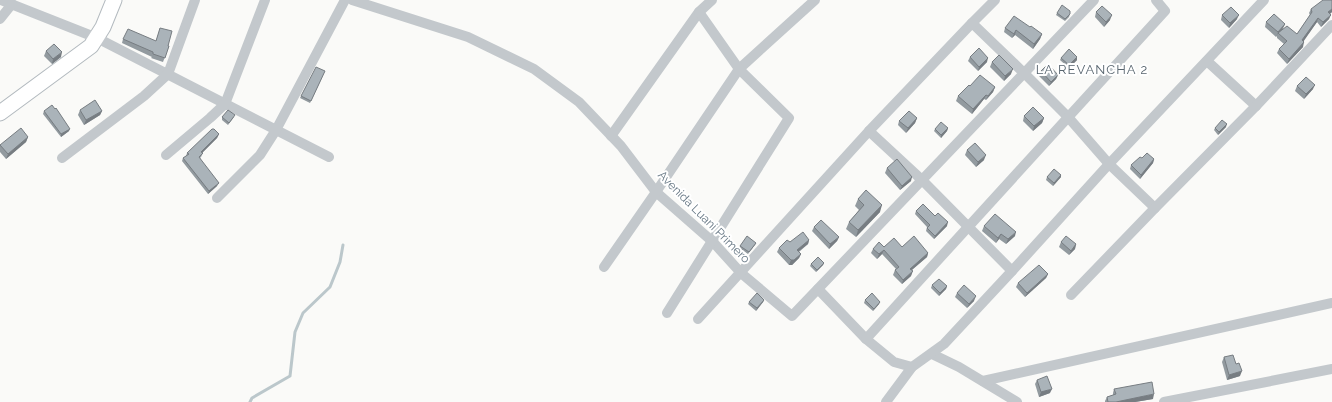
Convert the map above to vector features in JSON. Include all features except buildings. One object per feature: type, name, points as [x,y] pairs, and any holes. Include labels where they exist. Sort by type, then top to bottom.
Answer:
[{"type":"street","points":[[1,0],[97,38],[329,157]]},
{"type":"street","points":[[0,113],[91,46],[109,15],[114,0]]},
{"type":"street","points":[[62,158],[144,96],[168,74],[195,0]]},
{"type":"street","points":[[166,155],[225,104],[265,0]]},
{"type":"street","points":[[217,198],[260,155],[276,130],[345,0]]},
{"type":"street","name":"Avenida Luani Primero","points":[[352,0],[468,37],[534,69],[579,102],[621,146],[656,192],[713,242],[741,273],[792,316],[818,289]]},
{"type":"street","points":[[611,136],[698,12],[712,0]]},
{"type":"street","points":[[604,267],[739,69],[815,0]]},
{"type":"street","points":[[698,319],[870,131],[995,0]]},
{"type":"street","points":[[912,367],[894,362],[866,339],[818,289],[1094,0]]},
{"type":"street","points":[[866,339],[1165,11],[1156,0]]},
{"type":"street","points":[[886,402],[912,367],[944,344],[1109,164],[1264,0]]},
{"type":"street","points":[[0,19],[12,4]]},
{"type":"street","points":[[667,313],[713,242],[789,118],[739,69],[698,12]]},
{"type":"street","points":[[972,23],[1024,73],[1068,118],[1109,164],[1155,208]]},
{"type":"street","points":[[1071,295],[1256,106],[1332,25]]},
{"type":"street","points":[[1207,61],[1256,106]]},
{"type":"street","points":[[870,131],[922,180],[1012,271]]},
{"type":"street","points":[[982,381],[1332,303]]},
{"type":"street","points":[[932,354],[1017,402]]},
{"type":"street","points":[[1164,402],[1332,369]]},
{"type":"waterway","points":[[250,402],[252,398],[290,376],[295,332],[303,313],[330,287],[340,262],[343,245]]},
{"type":"district","name":"LA REVANCHA 2","points":[[1092,69]]}]
